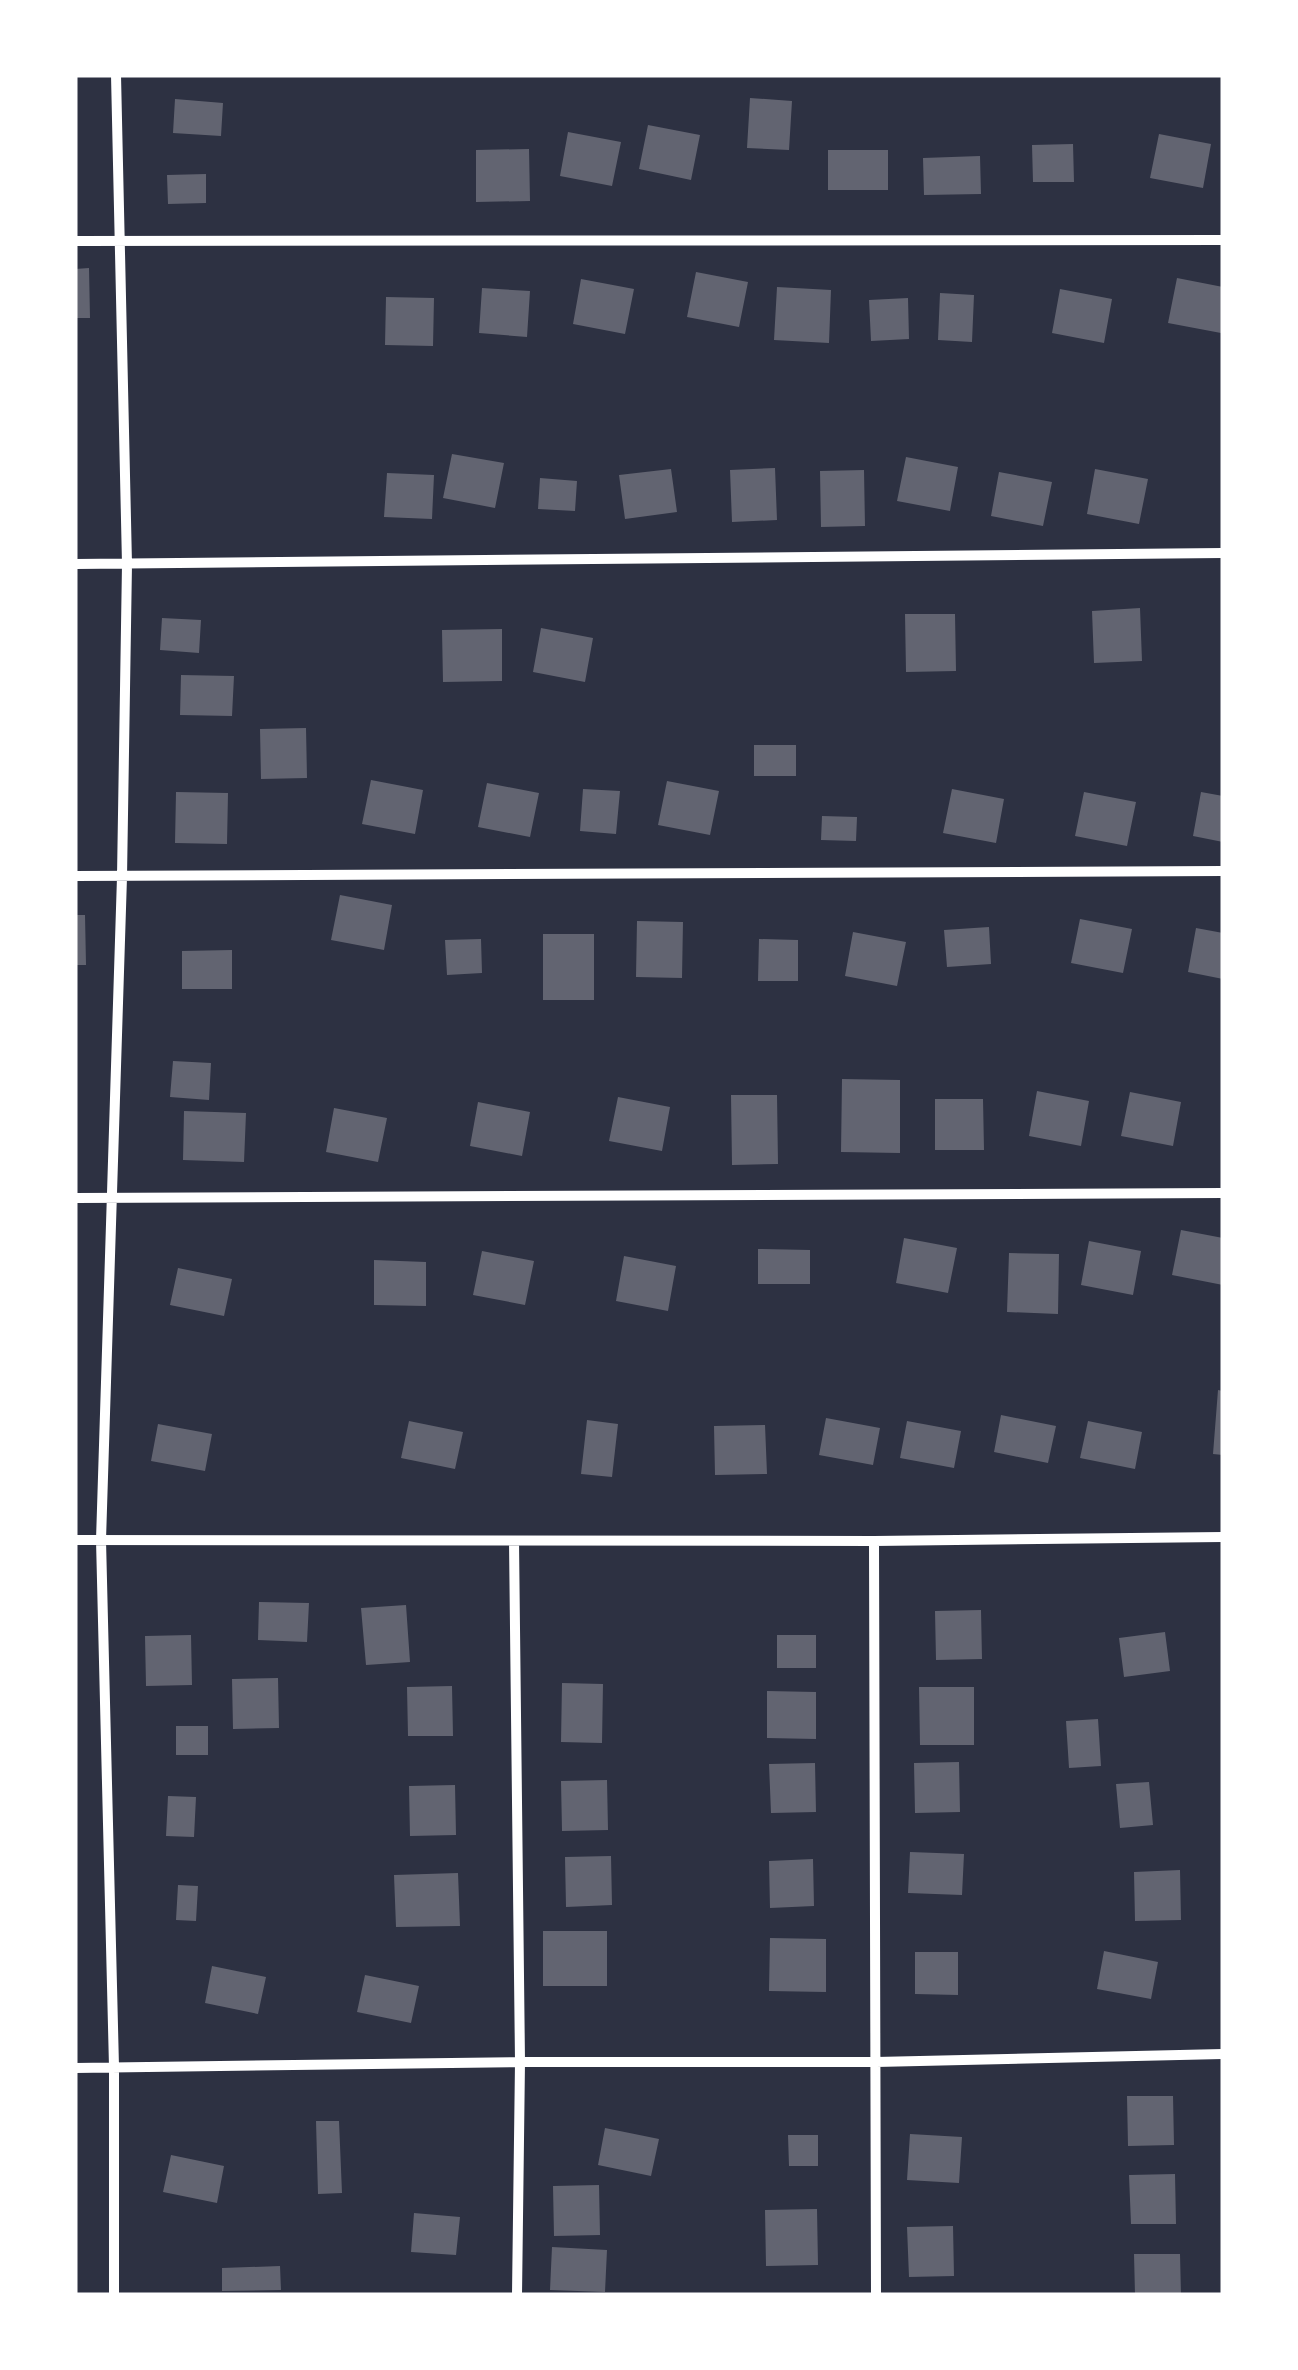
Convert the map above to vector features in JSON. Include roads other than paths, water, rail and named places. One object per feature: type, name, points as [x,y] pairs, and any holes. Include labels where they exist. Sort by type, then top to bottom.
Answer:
[{"type":"street","points":[[114,2295],[114,2067],[101,1540],[122,877],[126,564],[116,75]]},
{"type":"street","points":[[75,241],[1223,240]]},
{"type":"street","points":[[75,564],[1223,553]]},
{"type":"street","points":[[75,876],[1223,872]]},
{"type":"street","points":[[75,1198],[1223,1193]]},
{"type":"street","points":[[75,1540],[1223,1537]]},
{"type":"street","points":[[874,1540],[876,2295]]},
{"type":"street","points":[[514,1541],[520,2062],[518,2295]]},
{"type":"street","points":[[75,2068],[876,2062],[1223,2054]]}]
